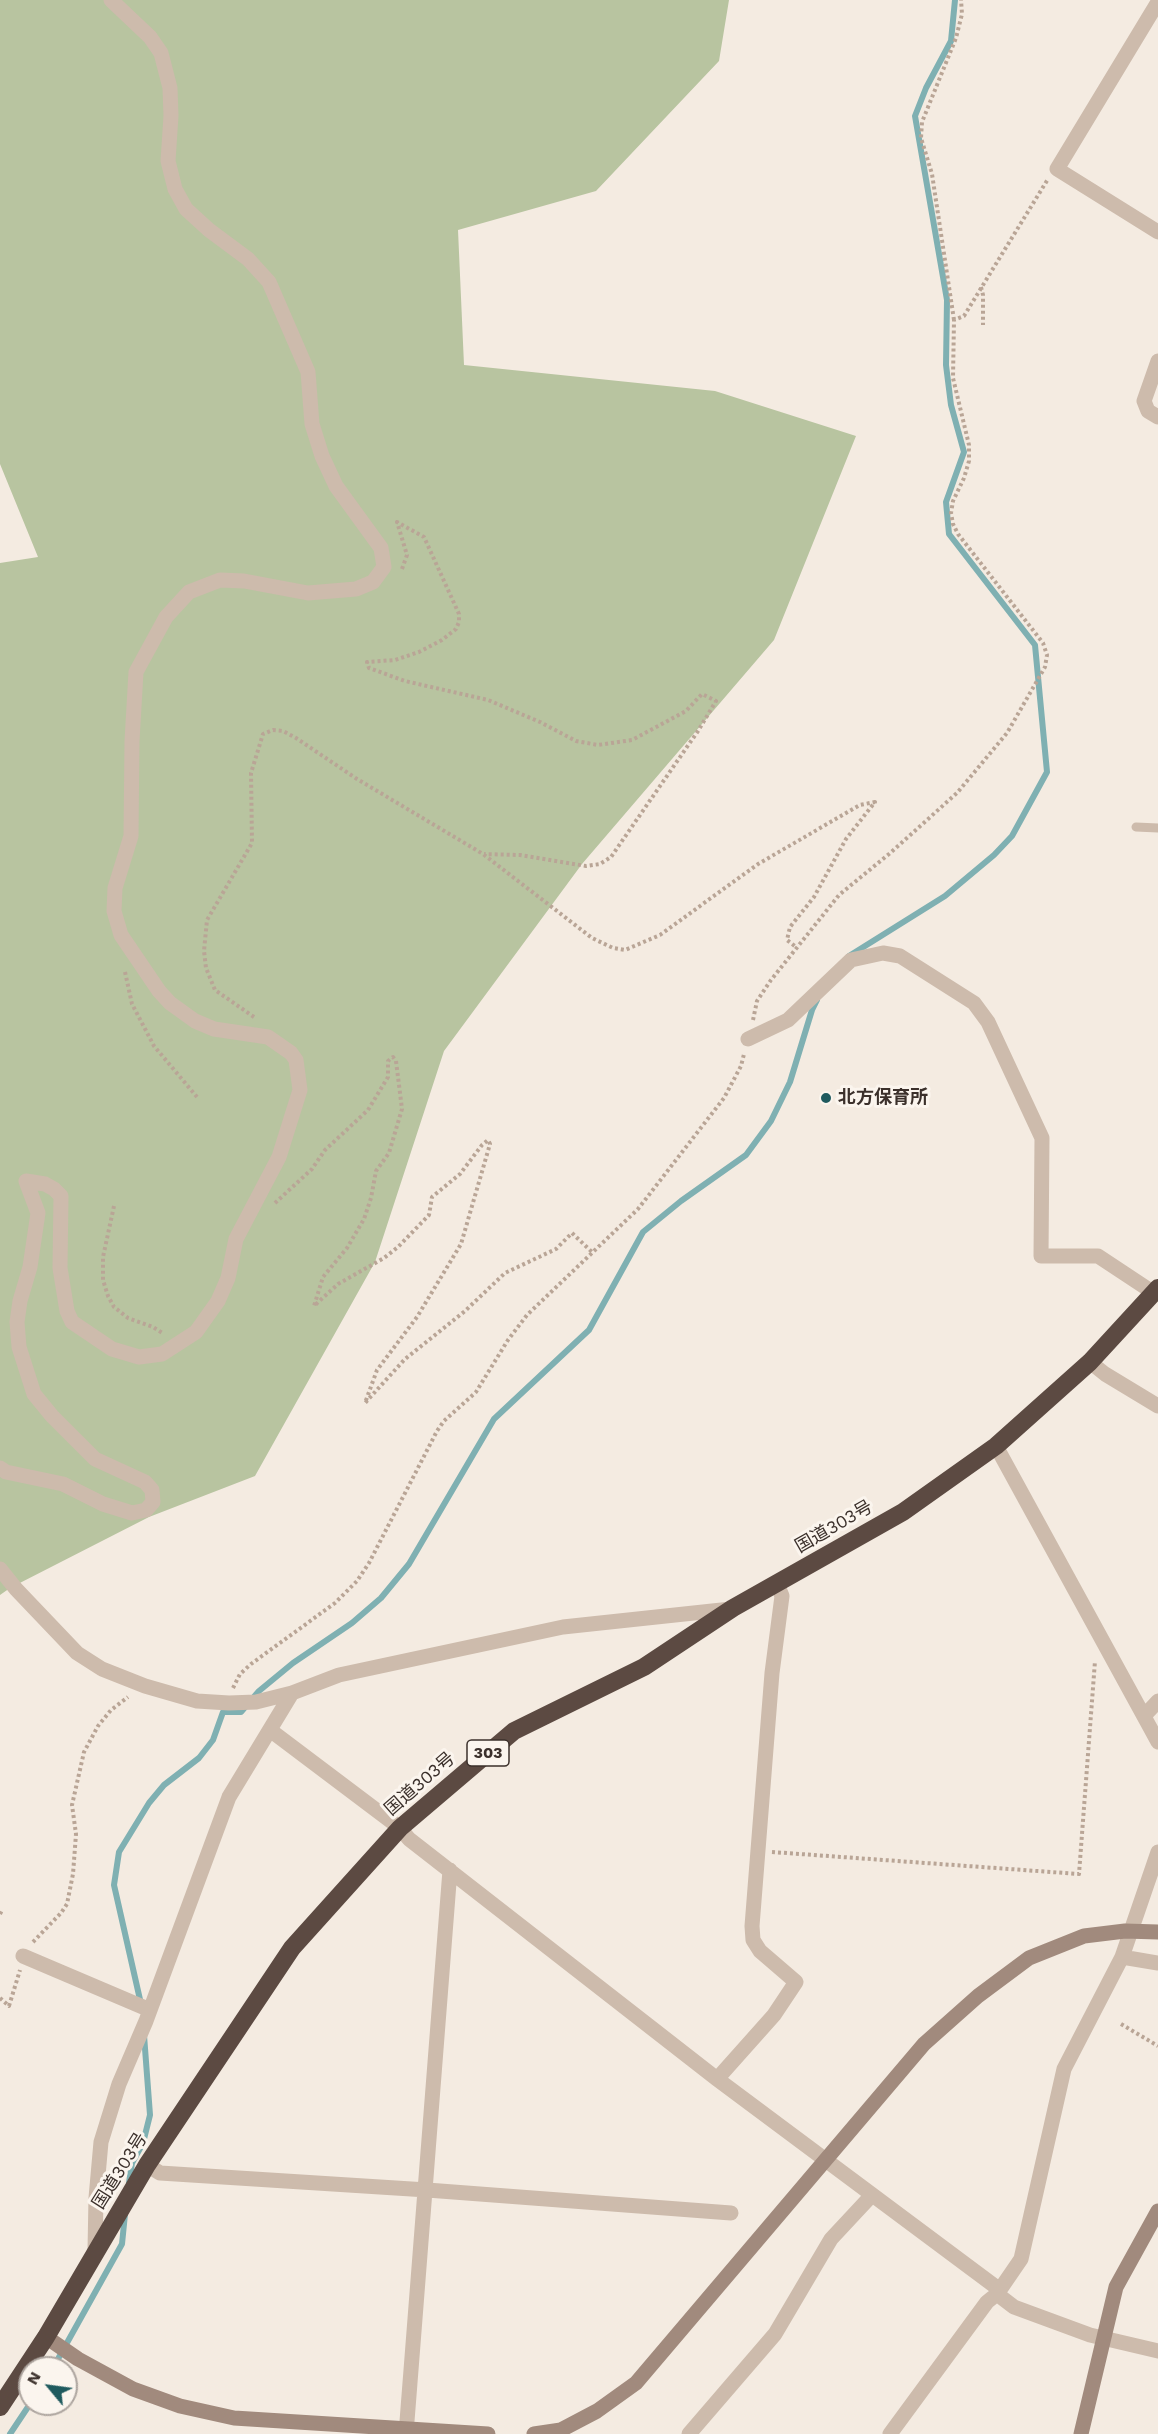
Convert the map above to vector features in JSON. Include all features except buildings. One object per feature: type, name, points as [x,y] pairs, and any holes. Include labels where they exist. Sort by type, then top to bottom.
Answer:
[{"type":"highway","name":"国道303号","points":[[0,2407],[46,2337],[147,2165],[292,1948],[400,1828],[514,1731],[644,1667],[733,1608],[903,1512],[996,1446],[1090,1362],[1156,1290]]},
{"type":"street","points":[[0,1468],[6,1472],[63,1484],[103,1504],[132,1513],[146,1510],[153,1502],[152,1490],[145,1482],[95,1459],[52,1416],[34,1394],[19,1347],[17,1322],[20,1301],[30,1267],[38,1213],[26,1181],[45,1184],[60,1196],[60,1268],[67,1311],[72,1322],[112,1349],[139,1357],[162,1353],[196,1332],[218,1301],[228,1278],[236,1239],[279,1157],[300,1090],[296,1060],[278,1042],[268,1037],[214,1029],[195,1022],[170,1003],[159,991],[121,935],[114,911],[115,888],[131,836],[132,741],[136,672],[166,617],[189,592],[220,580],[236,580],[308,593],[356,588],[373,582],[384,567],[381,548],[336,486],[322,456],[312,424],[308,372],[269,282],[248,259],[209,230],[186,208],[175,189],[168,161],[170,88],[161,53],[150,37],[111,0]]},
{"type":"street","points":[[1158,2],[1057,169],[1158,232]]},
{"type":"street","points":[[1158,361],[1144,400],[1148,411],[1158,417]]},
{"type":"street","points":[[748,1039],[788,1020],[851,960],[883,952],[900,956],[974,1003],[988,1022],[1042,1138],[1041,1256],[1098,1256],[1156,1290]]},
{"type":"street","points":[[1090,1362],[1105,1374],[1158,1406]]},
{"type":"street","points":[[996,1446],[1158,1742]]},
{"type":"street","points":[[0,1569],[77,1653],[102,1669],[197,1701],[229,1703],[256,1702],[292,1693],[339,1675],[563,1627],[733,1608]]},
{"type":"street","points":[[717,2079],[774,2015],[796,1982],[760,1951],[753,1940],[752,1926],[772,1673],[782,1596],[777,1584]]},
{"type":"street","points":[[96,2250],[96,2198],[101,2142],[119,2084],[150,2010],[229,1797],[292,1693]]},
{"type":"street","points":[[1144,1716],[1158,1701]]},
{"type":"street","points":[[270,1730],[400,1828],[409,1839],[717,2079],[999,2292],[1014,2307],[1103,2338],[1158,2351]]},
{"type":"street","points":[[890,2434],[987,2302],[999,2292],[1021,2259],[1064,2069],[1123,1952],[1158,1852]]},
{"type":"street","points":[[406,2431],[427,2190],[450,1869]]},
{"type":"street","points":[[534,2434],[561,2430],[597,2412],[636,2383],[924,2044],[978,1996],[1029,1958],[1084,1936],[1125,1931],[1158,1932]]},
{"type":"street","points":[[1123,1952],[1158,1963]]},
{"type":"street","points":[[23,1956],[150,2010]]},
{"type":"street","points":[[147,2165],[160,2173],[731,2213]]},
{"type":"street","points":[[689,2434],[775,2334],[831,2240],[872,2195]]},
{"type":"street","points":[[1081,2434],[1116,2287],[1158,2211]]},
{"type":"street","points":[[46,2337],[78,2359],[133,2389],[180,2406],[234,2418],[406,2431],[488,2434]]},
{"type":"lane","points":[[1136,827],[1158,828]]},
{"type":"path","points":[[229,1703],[234,1685],[251,1664],[335,1603],[357,1581],[436,1431],[476,1392],[508,1340],[527,1315],[638,1209],[724,1098],[741,1066],[758,1001],[796,947],[839,895],[890,854],[957,793],[1007,733],[1045,667],[1047,655],[1043,643],[958,534],[951,513],[953,501],[969,461],[969,445],[953,378],[954,320],[932,174],[921,138],[922,122],[956,38],[962,14],[961,0]]},
{"type":"path","points":[[954,320],[964,316],[1048,178],[1057,169]]},
{"type":"path","points":[[981,287],[983,325]]},
{"type":"path","points":[[377,576],[386,580],[396,578],[405,562],[407,555],[396,522],[424,537],[459,614],[459,622],[456,628],[442,640],[419,652],[395,660],[367,662],[369,668],[405,681],[488,700],[540,722],[576,741],[598,746],[633,740],[686,711],[702,694],[716,701],[698,731],[611,857],[600,864],[586,866],[520,855],[483,854]]},
{"type":"path","points":[[255,1018],[215,990],[206,968],[204,951],[207,920],[252,843],[251,773],[263,734],[273,730],[284,731],[296,738],[357,779],[483,854],[592,938],[613,948],[625,950],[660,935],[758,864],[860,805],[875,802],[846,839],[813,897],[790,927],[787,939],[796,947]]},
{"type":"path","points":[[123,966],[132,1004],[154,1046],[197,1096]]},
{"type":"path","points":[[269,1208],[312,1169],[325,1150],[368,1110],[388,1077],[387,1060],[393,1057],[396,1061],[402,1109],[389,1153],[376,1171],[364,1219],[347,1248],[323,1277],[314,1306],[338,1284],[384,1258],[398,1247],[429,1215],[432,1197],[460,1174],[482,1145],[488,1140],[490,1144],[461,1244],[417,1317],[378,1370],[365,1403],[405,1359],[465,1311],[505,1273],[556,1250],[572,1233],[593,1253]]},
{"type":"path","points":[[114,1206],[103,1257],[103,1280],[108,1296],[114,1307],[128,1318],[153,1327],[176,1345]]},
{"type":"path","points":[[759,1851],[1078,1874],[1091,1687],[1097,1647],[1102,1639]]},
{"type":"path","points":[[0,1998],[9,2006],[23,1956],[37,1936],[67,1904],[73,1874],[76,1834],[72,1805],[84,1752],[98,1726],[111,1710],[142,1684]]},
{"type":"path","points":[[1121,2024],[1158,2046]]},
{"type":"green space","points":[[0,0],[729,0],[719,61],[596,191],[458,230],[464,365],[715,391],[856,436],[774,640],[582,864],[444,1051],[375,1262],[255,1476],[149,1517],[0,1595],[0,563],[38,557],[0,464]]},
{"type":"waterway","points":[[849,956],[945,896],[994,855],[1012,836],[1047,772],[1035,645],[949,534],[946,502],[964,452],[951,405],[946,365],[947,300],[915,116],[926,88],[951,41],[955,0]]},
{"type":"waterway","points":[[141,2004],[114,1885],[119,1852],[149,1803],[164,1785],[199,1758],[213,1740],[223,1712],[241,1712],[259,1691],[293,1663],[352,1623],[381,1598],[409,1564],[494,1419],[589,1330],[643,1232],[681,1201],[746,1155],[771,1121],[790,1082],[817,1000]]},
{"type":"waterway","points":[[129,2183],[132,2163],[143,2143],[150,2115],[144,2035]]},
{"type":"waterway","points":[[60,2356],[122,2244],[125,2214]]},
{"type":"waterway","points":[[10,2434],[22,2416]]},
{"type":"place","name":"北方保育所","points":[[826,1098]]}]
